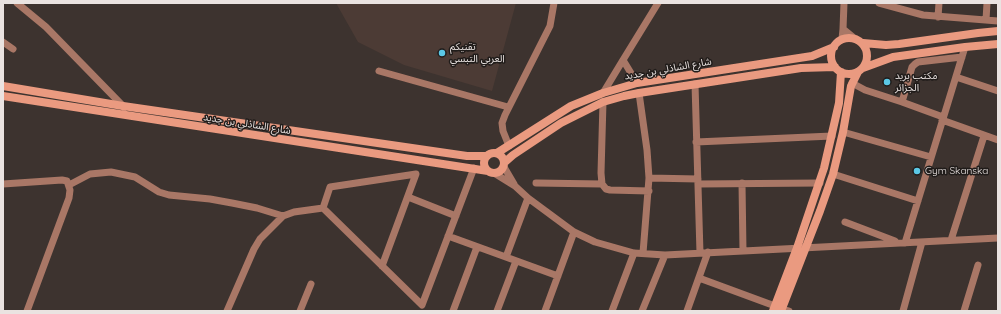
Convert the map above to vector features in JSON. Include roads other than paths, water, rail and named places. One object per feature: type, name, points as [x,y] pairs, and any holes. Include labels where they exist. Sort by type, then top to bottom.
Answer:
[{"type":"main road","points":[[998,31],[899,44],[880,45],[863,43],[854,38],[842,39],[834,47],[831,57],[838,69],[846,74],[893,57],[998,44]]},
{"type":"main road","points":[[801,248],[820,211],[833,174],[843,132],[852,83],[867,62],[868,55],[863,43]]},
{"type":"main road","name":"شارع الشاذلي بن جديد","points":[[497,153],[571,106],[603,93],[637,83],[806,57],[834,47]]},
{"type":"main road","name":"شارع الشاذلي بن جديد","points":[[504,165],[513,154],[548,130],[603,102],[639,92],[801,68],[838,69]]},
{"type":"main road","points":[[780,309],[801,248],[832,136],[838,103],[838,69]]},
{"type":"main road","name":"شارع الشاذلي بن جديد","points":[[3,86],[123,106],[467,156],[487,156]]},
{"type":"main road","name":"شارع الشاذلي بن جديد","points":[[3,96],[474,168],[491,172]]},
{"type":"main road","points":[[492,153],[497,153],[501,155],[504,165],[498,173],[491,172],[485,168],[484,163],[487,156],[492,153]]},
{"type":"street","points":[[17,3],[46,27],[123,106],[125,115]]},
{"type":"street","points":[[509,146],[503,131],[502,123],[508,107],[550,26],[554,3]]},
{"type":"street","points":[[603,93],[658,3]]},
{"type":"street","points":[[842,39],[844,3]]},
{"type":"street","points":[[879,3],[923,15],[998,21]]},
{"type":"street","points":[[938,17],[939,3]]},
{"type":"street","points":[[986,20],[987,3]]},
{"type":"street","points":[[843,29],[854,38]]},
{"type":"street","points":[[3,42],[13,49]]},
{"type":"street","points":[[902,243],[918,201],[965,47]]},
{"type":"street","points":[[902,102],[912,67],[915,64],[918,62],[962,57]]},
{"type":"street","points":[[623,60],[637,83]]},
{"type":"street","points":[[379,71],[508,107]]},
{"type":"street","points":[[956,77],[998,91]]},
{"type":"street","points":[[852,83],[865,90],[902,102],[984,136],[998,140]]},
{"type":"street","points":[[687,311],[699,278],[704,253],[698,181],[694,84]]},
{"type":"street","points":[[639,92],[647,150],[649,178],[644,253]]},
{"type":"street","points":[[603,102],[602,184],[606,189],[610,190],[648,191]]},
{"type":"street","points":[[843,132],[931,157]]},
{"type":"street","points":[[696,142],[832,136]]},
{"type":"street","points":[[951,240],[984,136]]},
{"type":"street","points":[[504,165],[515,186]]},
{"type":"street","points":[[323,208],[422,305],[474,168]]},
{"type":"street","points":[[69,185],[90,174],[110,172],[135,177],[159,192],[169,195],[210,199],[238,204],[284,216]]},
{"type":"street","points":[[491,172],[515,186],[528,198],[574,232],[595,242],[634,253],[665,255],[998,238]]},
{"type":"street","points":[[323,208],[330,187],[416,174],[382,266]]},
{"type":"street","points":[[833,174],[918,201]]},
{"type":"street","points":[[649,178],[742,183],[820,183]]},
{"type":"street","points":[[3,184],[62,180],[67,181],[70,190],[69,198],[27,311]]},
{"type":"street","points":[[536,183],[602,184]]},
{"type":"street","points":[[742,183],[743,251]]},
{"type":"street","points":[[408,197],[456,216]]},
{"type":"street","points":[[506,257],[528,198]]},
{"type":"street","points":[[227,311],[254,249],[260,239],[284,216],[294,212],[323,208]]},
{"type":"street","points":[[845,222],[902,243]]},
{"type":"street","points":[[545,311],[574,232]]},
{"type":"street","points":[[448,236],[558,276]]},
{"type":"street","points":[[902,311],[922,242]]},
{"type":"street","points":[[453,311],[477,246]]},
{"type":"street","points":[[612,311],[634,253]]},
{"type":"street","points":[[642,311],[665,255]]},
{"type":"street","points":[[497,311],[516,261]]},
{"type":"street","points":[[964,311],[978,265]]},
{"type":"street","points":[[699,278],[780,309]]},
{"type":"street","points":[[300,311],[311,284]]},
{"type":"place","name":"تقنيكم العربي التبسي","points":[[442,53]]},
{"type":"place","name":"مكتب بريد الجزائر","points":[[887,82]]},
{"type":"place","name":"Gym Skanska","points":[[917,171]]}]
